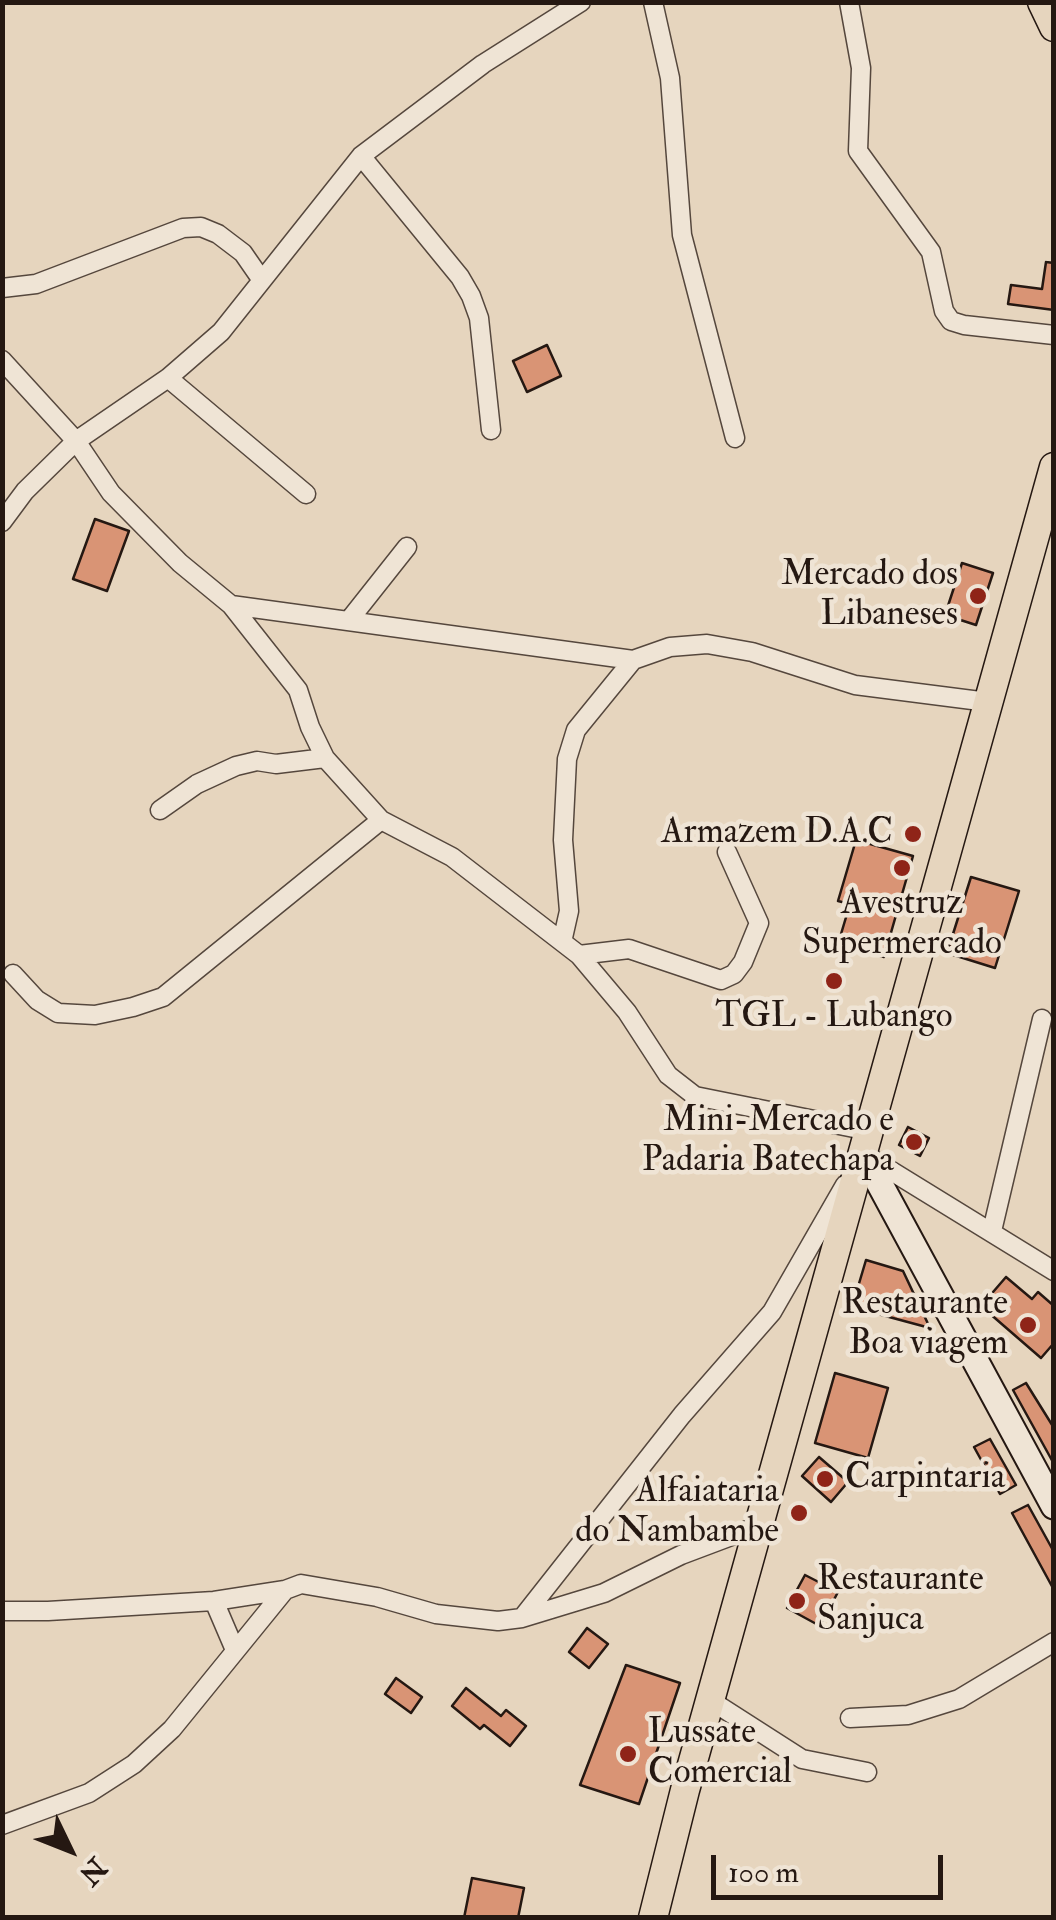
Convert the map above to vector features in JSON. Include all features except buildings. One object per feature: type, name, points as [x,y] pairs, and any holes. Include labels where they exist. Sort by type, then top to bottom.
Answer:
[{"type":"main road","points":[[1042,2],[1054,26]]},
{"type":"main road","points":[[653,1918],[758,1526],[1054,467]]},
{"type":"street","points":[[2,522],[25,491],[76,441],[168,378],[220,332],[361,156],[484,64],[581,2]]},
{"type":"street","points":[[653,2],[670,78],[682,234],[735,438]]},
{"type":"street","points":[[849,2],[861,68],[858,151],[931,252],[944,311],[951,322],[964,325],[1054,335]]},
{"type":"street","points":[[361,156],[460,277],[471,296],[479,318],[491,430]]},
{"type":"street","points":[[2,288],[36,284],[182,228],[201,227],[218,234],[242,254],[262,279]]},
{"type":"street","points":[[2,360],[76,441],[111,493],[180,563],[231,605],[298,690],[325,758],[381,820],[452,857],[579,955],[627,1012],[668,1075],[695,1096],[866,1142],[1054,1271]]},
{"type":"street","points":[[168,378],[306,494]]},
{"type":"street","points":[[350,619],[407,547]]},
{"type":"street","points":[[231,605],[633,660],[670,647],[706,644],[752,652],[856,685],[988,702]]},
{"type":"street","points":[[562,942],[568,910],[563,840],[566,759],[576,730],[633,660]]},
{"type":"street","points":[[160,810],[197,784],[236,766],[257,761],[276,764],[325,758]]},
{"type":"street","points":[[13,974],[37,1000],[58,1013],[94,1016],[162,996],[381,820]]},
{"type":"street","points":[[579,955],[630,948],[721,980],[734,974],[760,922],[727,852]]},
{"type":"street","points":[[992,1231],[1042,1019]]},
{"type":"street","points":[[866,1142],[1054,1506]]},
{"type":"street","points":[[522,1618],[682,1415],[772,1312],[866,1142]]},
{"type":"street","points":[[2,1611],[48,1612],[214,1601],[300,1584],[376,1597],[436,1614],[498,1621],[522,1618],[604,1593],[681,1555],[758,1526]]},
{"type":"street","points":[[2,1825],[89,1793],[134,1764],[172,1728],[285,1590]]},
{"type":"street","points":[[214,1601],[234,1650]]},
{"type":"street","points":[[850,1718],[908,1715],[959,1699],[1054,1642]]},
{"type":"street","points":[[710,1700],[802,1759],[866,1772]]},
{"type":"place","name":"Mercado dos Libaneses","points":[[978,596]]},
{"type":"place","name":"Armazem D.A.C","points":[[913,834]]},
{"type":"place","name":"Avestruz Supermercado","points":[[902,868]]},
{"type":"place","name":"TGL - Lubango","points":[[834,981]]},
{"type":"place","name":"Mini-Mercado e Padaria Batechapa","points":[[914,1142]]},
{"type":"place","name":"Restaurante Boa viagem","points":[[1028,1325]]},
{"type":"place","name":"Carpintaria","points":[[825,1479]]},
{"type":"place","name":"Alfaiataria do Nambambe","points":[[799,1513]]},
{"type":"place","name":"Restaurante Sanjuca","points":[[797,1601]]},
{"type":"place","name":"Lussate Comercial","points":[[628,1754]]}]
